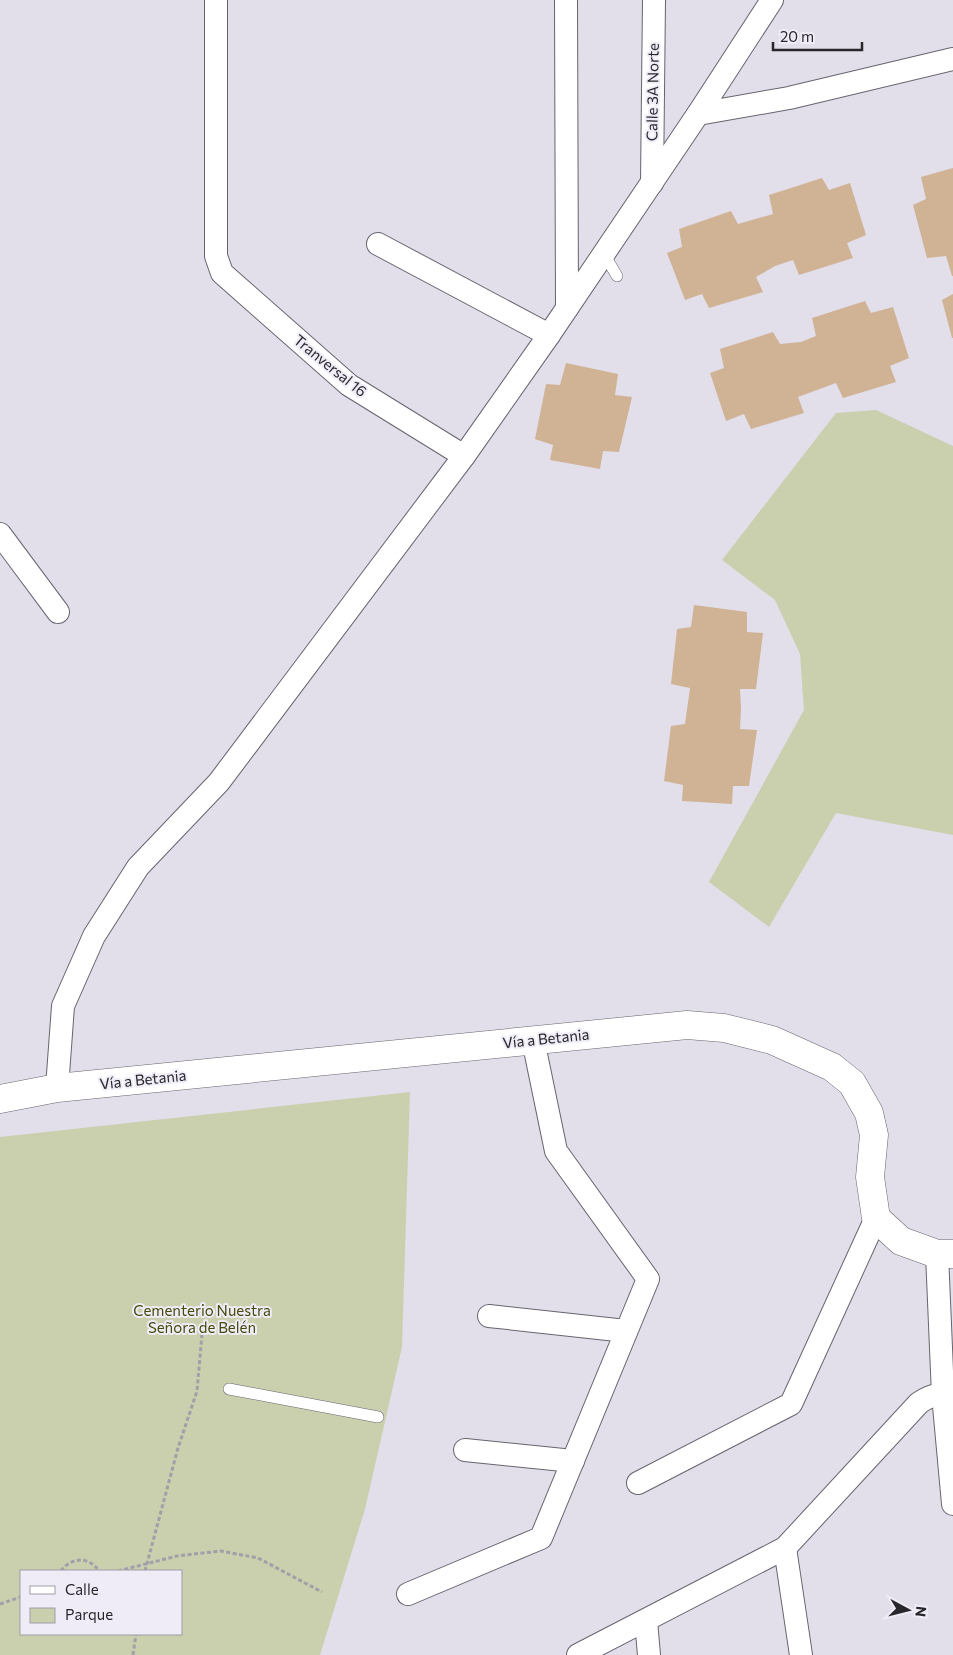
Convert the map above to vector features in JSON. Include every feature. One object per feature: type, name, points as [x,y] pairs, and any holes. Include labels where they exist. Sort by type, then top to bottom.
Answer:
[{"type":"street","name":"Tranversal 16","points":[[216,0],[216,256],[222,273],[349,385],[464,456]]},
{"type":"street","points":[[566,0],[567,308]]},
{"type":"street","name":"Calle 3A Norte","points":[[652,183],[654,0]]},
{"type":"street","points":[[57,1088],[63,1006],[94,936],[138,867],[219,782],[464,456],[652,183],[772,0]]},
{"type":"street","points":[[698,114],[789,98],[953,59]]},
{"type":"street","points":[[378,244],[549,335]]},
{"type":"street","points":[[0,534],[58,612]]},
{"type":"street","name":"Vía a Betania","points":[[0,1099],[57,1088],[687,1024],[724,1028],[772,1040],[832,1067],[852,1083],[869,1113],[874,1135],[870,1178],[876,1218]]},
{"type":"street","points":[[408,1594],[541,1538],[648,1279],[556,1151],[533,1040]]},
{"type":"street","points":[[638,1484],[791,1404],[876,1218],[901,1241],[945,1254],[948,1398],[953,1504]]},
{"type":"street","points":[[490,1316],[626,1331]]},
{"type":"street","points":[[578,1655],[785,1548],[919,1403],[929,1396],[948,1398]]},
{"type":"street","points":[[465,1450],[573,1461]]},
{"type":"street","points":[[785,1548],[801,1655]]},
{"type":"street","points":[[646,1621],[649,1655]]},
{"type":"lane","points":[[604,254],[617,276]]},
{"type":"lane","points":[[228,1389],[378,1417]]},
{"type":"path","points":[[145,1570],[178,1448],[197,1391],[202,1334]]},
{"type":"path","points":[[122,1570],[177,1556],[221,1551],[258,1558],[322,1592]]},
{"type":"path","points":[[62,1570],[71,1562],[84,1560],[98,1570]]},
{"type":"path","points":[[0,1604],[20,1598]]},
{"type":"path","points":[[133,1655],[136,1635]]},
{"type":"green space","points":[[876,410],[953,446],[953,835],[836,813],[769,927],[709,882],[804,710],[800,654],[775,600],[722,560],[836,413]]},
{"type":"green space","name":"Cementerio Nuestra Señora de Belén","points":[[410,1092],[402,1347],[365,1509],[320,1655],[0,1655],[0,1137]]},
{"type":"building","points":[[953,168],[952,276],[946,256],[927,258],[913,205],[926,199],[921,177]]},
{"type":"building","points":[[822,178],[829,190],[850,183],[866,235],[847,243],[853,258],[799,275],[793,260],[775,266],[756,277],[763,292],[709,308],[702,294],[685,300],[667,253],[682,247],[679,229],[731,211],[738,224],[773,214],[769,195]]},
{"type":"building","points":[[953,294],[953,338],[952,338],[942,300]]},
{"type":"building","points":[[865,301],[871,313],[893,307],[909,358],[890,366],[896,382],[843,398],[836,383],[798,397],[804,413],[751,429],[744,414],[726,421],[710,373],[724,368],[720,349],[773,332],[780,344],[801,342],[816,336],[812,318]]},
{"type":"building","points":[[566,363],[618,374],[615,395],[632,397],[619,452],[603,451],[600,469],[550,460],[553,445],[535,439],[546,384],[560,385]]},
{"type":"building","points":[[694,605],[747,612],[747,632],[763,633],[756,689],[740,689],[740,729],[757,730],[749,786],[733,786],[732,804],[682,801],[683,785],[664,781],[671,726],[685,724],[690,688],[671,684],[677,629],[691,627]]}]
